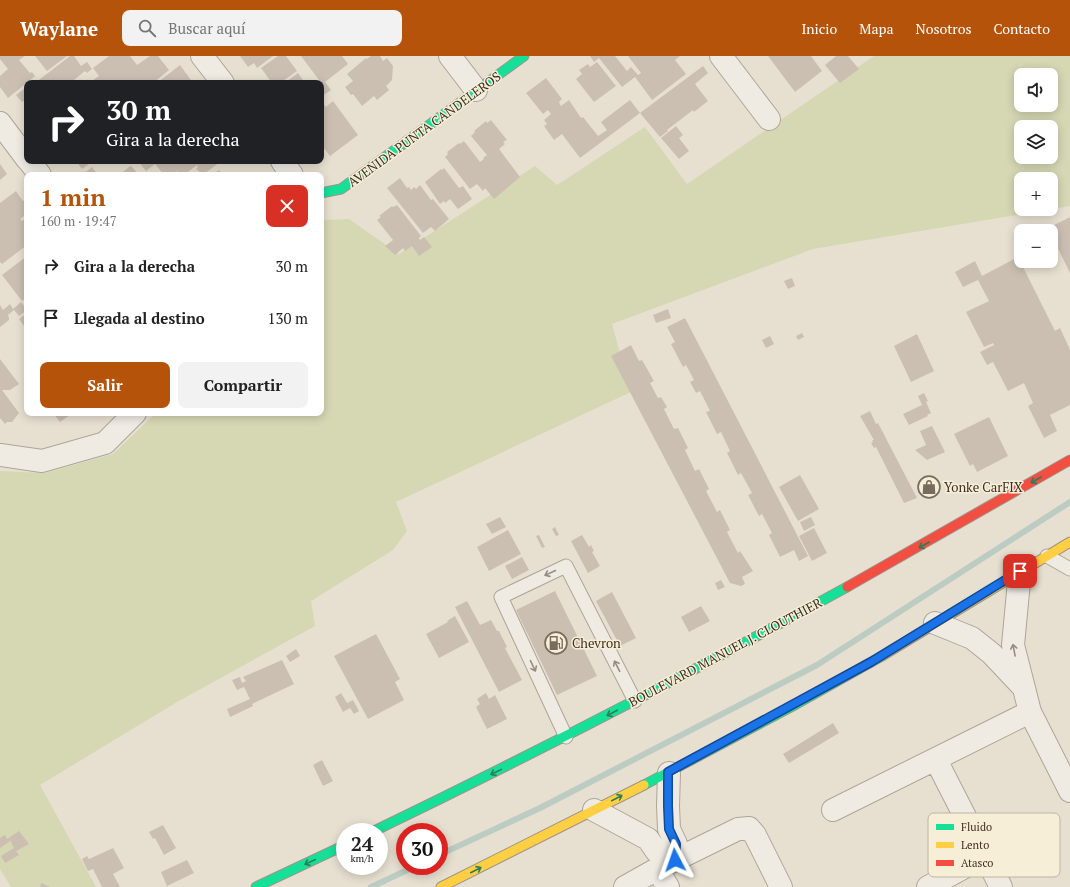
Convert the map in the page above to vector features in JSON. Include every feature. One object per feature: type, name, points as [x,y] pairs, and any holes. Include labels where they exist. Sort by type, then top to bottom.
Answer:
[{"type":"main road","name":"AVENIDA PUNTA CANDELEROS","points":[[324,192],[341,189],[524,56]]},
{"type":"main road","name":"BOULEVARD MANUEL J. CLOUTHIER","points":[[388,824],[566,737],[635,701],[920,546],[1070,460]]},
{"type":"main road","points":[[441,887],[668,772],[871,662],[1070,542]]},
{"type":"main road","points":[[256,887],[336,849]]},
{"type":"street","points":[[202,56],[221,80]]},
{"type":"street","points":[[450,56],[476,90]]},
{"type":"street","points":[[721,56],[769,119]]},
{"type":"street","points":[[0,123],[24,155]]},
{"type":"street","points":[[31,164],[38,172]]},
{"type":"street","points":[[0,455],[42,461],[105,443],[132,416]]},
{"type":"street","points":[[1020,571],[1013,645],[1030,712],[1070,791]]},
{"type":"street","points":[[935,623],[972,638],[992,654],[1023,688]]},
{"type":"street","points":[[832,810],[936,760],[1030,712]]},
{"type":"street","points":[[936,760],[963,813]]},
{"type":"street","points":[[667,872],[676,844],[669,829],[668,772]]},
{"type":"street","points":[[594,810],[648,839],[657,852],[667,872]]},
{"type":"street","points":[[626,887],[667,872],[738,829],[749,828],[756,835],[781,887]]},
{"type":"street","points":[[928,887],[946,877]]},
{"type":"street","points":[[996,877],[1001,887]]},
{"type":"lane","points":[[1047,556],[1070,570]]},
{"type":"lane","points":[[566,737],[501,597],[566,566],[635,701]]},
{"type":"green space","points":[[874,56],[1070,56],[1070,206],[1058,208],[1058,172],[1014,172],[1014,215],[813,249],[612,324],[631,392],[396,502],[407,531],[393,550],[311,601],[315,626],[177,702],[40,785],[96,887],[11,887],[0,869],[0,471],[45,473],[113,454],[153,416],[324,416],[324,220],[349,219],[399,254],[535,166],[557,185],[645,127],[687,184]]},
{"type":"building","points":[[0,56],[25,56],[19,60],[30,73],[32,72],[35,76],[30,80],[24,80],[24,85],[8,98],[0,87],[0,76],[8,69],[0,59]]},
{"type":"building","points":[[35,56],[67,56],[47,71]]},
{"type":"building","points":[[70,56],[74,56],[81,66],[87,62],[92,69],[87,73],[85,71],[74,80],[39,80]]},
{"type":"building","points":[[109,56],[130,56],[137,65],[150,56],[158,56],[169,70],[157,80],[93,80],[99,76],[93,68]]},
{"type":"building","points":[[240,56],[273,56],[257,68],[254,63],[248,67]]},
{"type":"building","points":[[278,56],[286,56],[297,71],[284,80],[270,80],[261,68]]},
{"type":"building","points":[[301,56],[342,56],[348,64],[325,82],[331,90],[324,95],[324,80],[319,80]]},
{"type":"building","points":[[371,56],[380,56],[383,61],[387,58],[393,66],[392,80],[386,86],[389,90],[377,100],[374,96],[362,106],[353,94],[351,95],[345,87],[353,81],[347,74],[366,58],[367,59]]},
{"type":"building","points":[[590,56],[615,56],[627,71],[631,67],[638,75],[641,73],[628,56],[680,56],[675,60],[686,74],[652,100],[635,77],[622,87],[599,58],[594,62]]},
{"type":"building","points":[[768,56],[811,56],[822,71],[795,92]]},
{"type":"building","points":[[836,56],[848,56],[859,69],[840,83],[825,65]]},
{"type":"building","points":[[597,62],[616,86],[594,102],[576,79],[582,74],[579,70],[588,64],[590,67]]},
{"type":"building","points":[[180,65],[191,80],[161,80]]},
{"type":"building","points":[[703,66],[708,73],[695,84],[708,101],[694,112],[693,110],[660,137],[640,113]]},
{"type":"building","points":[[298,73],[303,80],[289,80]]},
{"type":"building","points":[[546,78],[562,99],[559,102],[561,106],[569,100],[581,118],[583,117],[598,136],[607,130],[601,122],[630,100],[640,113],[580,158],[562,134],[554,140],[544,126],[547,124],[544,120],[551,114],[548,110],[543,114],[526,93]]},
{"type":"building","points":[[24,89],[24,101],[22,102],[16,95]]},
{"type":"building","points":[[333,101],[358,135],[330,156],[324,148],[324,104],[326,107]]},
{"type":"building","points":[[491,120],[507,140],[503,142],[505,144],[499,149],[520,177],[494,199],[485,188],[483,191],[477,184],[470,189],[445,157],[448,154],[447,152],[464,141],[480,162],[484,159],[483,158],[487,155],[471,136],[475,132],[474,131],[486,121],[487,123]]},
{"type":"building","points":[[676,126],[683,135],[679,138],[689,151],[679,159],[661,138]]},
{"type":"building","points":[[0,164],[7,174],[0,180]]},
{"type":"building","points":[[78,164],[89,164],[82,169]]},
{"type":"building","points":[[140,164],[155,164],[146,171]]},
{"type":"building","points":[[155,164],[217,164],[207,172],[200,172],[196,169],[198,167],[197,165],[188,172],[162,172]]},
{"type":"building","points":[[131,166],[136,172],[123,172]]},
{"type":"building","points":[[92,167],[96,172],[86,172]]},
{"type":"building","points":[[444,168],[459,188],[463,186],[472,199],[458,209],[450,199],[445,203],[444,201],[440,204],[425,182]]},
{"type":"building","points":[[400,178],[407,188],[409,187],[411,190],[414,187],[416,189],[420,185],[431,200],[433,199],[449,219],[435,231],[431,227],[423,233],[387,188]]},
{"type":"building","points":[[16,191],[23,201],[24,200],[24,216],[20,219],[22,221],[24,220],[24,247],[2,264],[0,262],[0,203]]},
{"type":"building","points":[[397,205],[421,236],[419,238],[420,240],[424,237],[432,247],[419,256],[412,246],[405,251],[403,248],[395,255],[385,246],[393,240],[377,220],[381,217],[379,216],[392,206]]},
{"type":"building","points":[[1070,217],[1070,273],[1058,248],[1058,224],[1056,224]]},
{"type":"building","points":[[24,258],[24,299],[22,301],[2,275]]},
{"type":"building","points":[[1014,259],[1014,268],[1024,268],[1055,331],[1060,328],[1070,350],[1070,405],[1050,415],[1057,431],[1044,438],[1028,406],[1033,403],[1024,383],[1008,391],[993,362],[987,365],[980,352],[994,345],[993,343],[984,347],[966,312],[989,301],[978,280],[963,287],[955,272],[975,261],[982,276]]},
{"type":"building","points":[[792,278],[795,286],[788,289],[784,281]]},
{"type":"building","points":[[21,302],[24,306],[24,312],[19,316],[14,310],[8,315],[9,320],[0,327],[0,305],[3,310],[10,304],[13,309]]},
{"type":"building","points":[[668,309],[671,318],[656,323],[653,315]]},
{"type":"building","points":[[24,315],[24,326],[19,319]]},
{"type":"building","points":[[685,318],[808,556],[799,561],[794,550],[780,557],[769,535],[772,533],[762,514],[759,516],[748,495],[752,493],[741,473],[738,475],[727,453],[730,451],[721,432],[717,434],[706,412],[710,411],[700,391],[696,393],[690,382],[694,380],[686,365],[683,367],[671,344],[675,342],[667,327]]},
{"type":"building","points":[[802,333],[804,337],[798,340],[796,336]]},
{"type":"building","points":[[917,334],[934,371],[911,382],[894,346]]},
{"type":"building","points":[[770,336],[774,344],[766,348],[762,340]]},
{"type":"building","points":[[631,345],[639,361],[642,360],[654,381],[650,383],[658,398],[661,397],[667,407],[664,409],[674,429],[678,428],[688,448],[685,450],[695,471],[699,469],[709,489],[706,491],[717,512],[720,510],[730,530],[727,532],[738,553],[740,551],[753,571],[742,577],[745,584],[741,586],[730,583],[611,356]]},
{"type":"building","points":[[0,359],[19,384],[10,390],[2,390],[19,413],[12,422],[7,422],[5,424],[0,418]]},
{"type":"building","points":[[924,393],[931,413],[909,425],[903,414],[922,405],[918,396]]},
{"type":"building","points":[[870,411],[876,424],[878,423],[917,498],[904,503],[876,447],[874,448],[871,443],[873,442],[872,440],[874,440],[860,416]]},
{"type":"building","points":[[55,416],[69,416],[60,422]]},
{"type":"building","points":[[989,417],[1008,456],[977,472],[973,464],[970,466],[954,434]]},
{"type":"building","points":[[932,426],[945,452],[927,460],[915,450],[926,445],[920,431]]},
{"type":"building","points":[[800,475],[819,509],[798,521],[779,487]]},
{"type":"building","points":[[500,517],[506,527],[492,534],[486,524]]},
{"type":"building","points":[[811,517],[815,525],[804,531],[800,522]]},
{"type":"building","points":[[555,527],[559,535],[556,536],[552,529]]},
{"type":"building","points":[[814,528],[827,553],[812,561],[799,536]]},
{"type":"building","points":[[508,530],[521,554],[489,571],[477,547]]},
{"type":"building","points":[[539,535],[545,547],[542,548],[536,536]]},
{"type":"building","points":[[582,535],[589,547],[591,545],[594,551],[592,552],[600,566],[588,573],[571,541]]},
{"type":"building","points":[[522,557],[529,570],[512,579],[505,566]]},
{"type":"building","points":[[721,580],[725,587],[718,590],[715,583]]},
{"type":"building","name":"Chevron","points":[[555,591],[597,676],[557,695],[516,610]]},
{"type":"building","points":[[612,592],[636,638],[620,646],[596,601]]},
{"type":"building","points":[[467,601],[480,625],[491,620],[497,631],[499,631],[507,647],[505,648],[522,680],[499,692],[455,607]]},
{"type":"building","points":[[701,606],[710,621],[689,632],[681,617]]},
{"type":"building","points":[[455,616],[469,642],[439,658],[426,634],[448,622],[447,621]]},
{"type":"building","points":[[376,634],[400,679],[395,682],[404,700],[368,719],[334,656]]},
{"type":"building","points":[[296,649],[300,656],[290,662],[286,656]]},
{"type":"building","points":[[282,660],[294,684],[252,704],[253,706],[230,717],[227,709],[250,699],[244,687],[237,690],[232,680],[240,677],[242,683],[246,681],[243,677]]},
{"type":"building","points":[[341,693],[347,703],[353,700],[359,711],[354,714],[350,708],[343,712],[335,697]]},
{"type":"building","points":[[486,693],[489,699],[495,695],[507,719],[487,729],[476,707],[480,704],[477,699]]},
{"type":"building","points":[[833,723],[839,733],[789,763],[783,754]]},
{"type":"building","points":[[322,760],[333,781],[323,786],[313,765]]},
{"type":"building","points":[[163,825],[176,848],[164,855],[155,838],[153,839],[149,832]]},
{"type":"building","points":[[19,831],[29,844],[16,851],[19,855],[5,863],[1,856],[14,848],[10,840],[0,848],[0,838],[5,835],[7,839]]},
{"type":"building","points":[[113,848],[124,868],[113,874],[120,887],[102,887],[93,869],[88,871],[82,859],[87,856],[89,859]]},
{"type":"building","points":[[187,860],[194,873],[167,886],[161,872]]},
{"type":"building","points":[[41,883],[50,887],[40,887]]},
{"type":"waterway","points":[[448,851],[540,808],[817,665],[1070,502]]},
{"type":"waterway","points":[[371,887],[397,875]]},
{"type":"traffic: fast","points":[[324,192],[341,189],[524,56]]},
{"type":"traffic: fast","points":[[388,824],[492,773],[730,651],[847,587]]},
{"type":"traffic: fast","points":[[644,785],[791,707],[882,656]]},
{"type":"traffic: fast","points":[[256,887],[336,849]]},
{"type":"traffic: slow","points":[[882,656],[1070,542]]},
{"type":"traffic: slow","points":[[441,887],[644,785]]},
{"type":"traffic: jam","points":[[847,587],[1070,460]]},
{"type":"place","name":"Yonke CarFIX","points":[[929,487]]},
{"type":"place","name":"Chevron","points":[[556,643]]},
{"type":"route","points":[[675,860],[676,844],[669,829],[668,772],[778,714],[871,662],[1020,571]]}]
